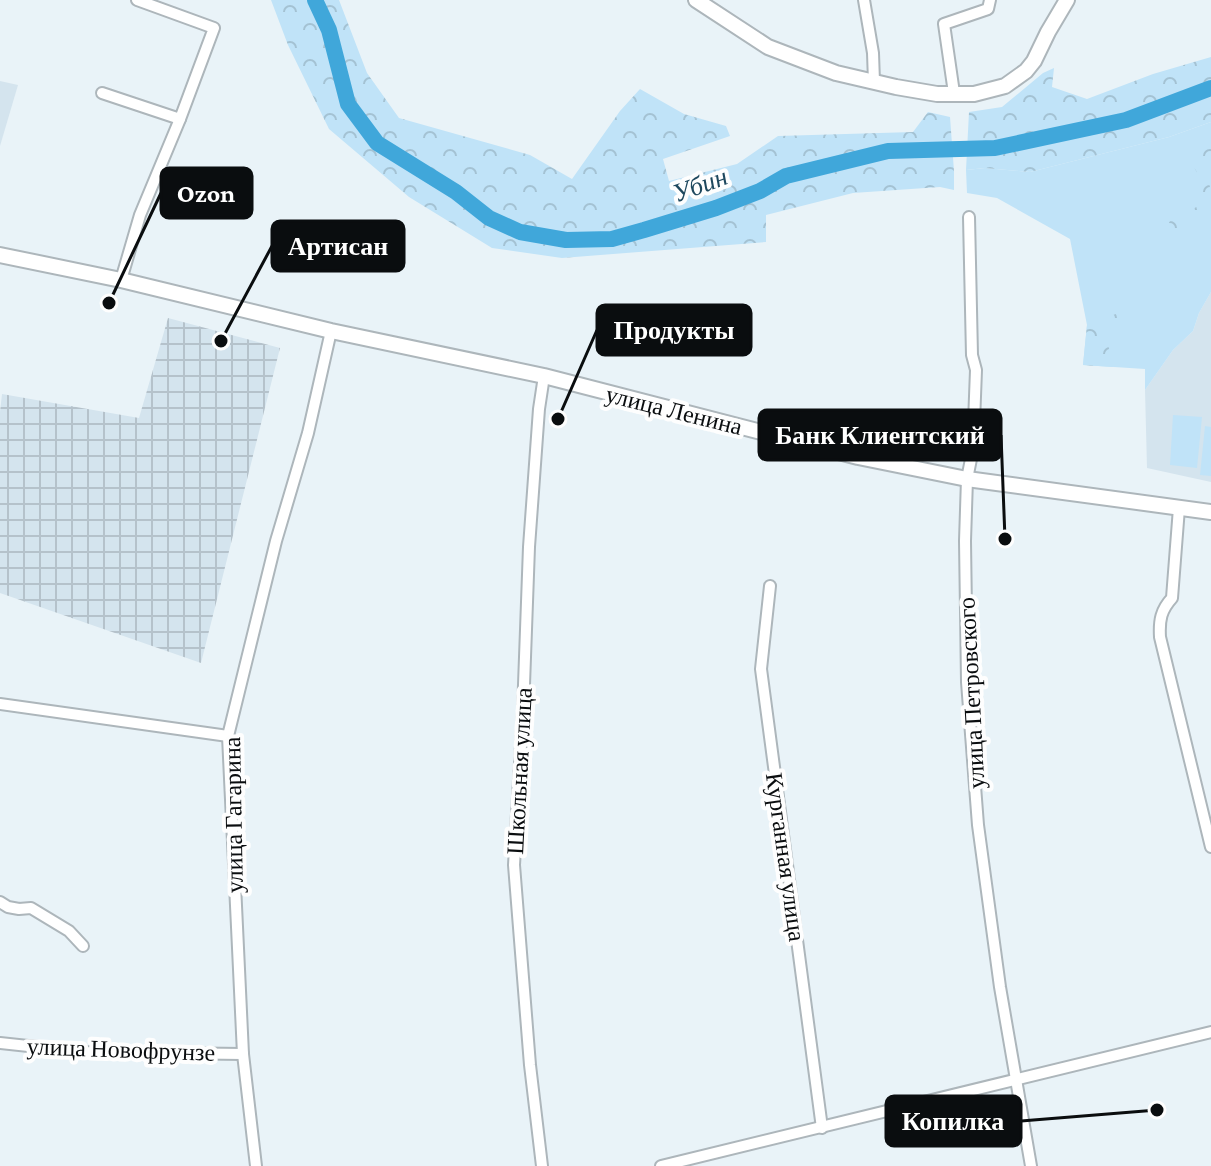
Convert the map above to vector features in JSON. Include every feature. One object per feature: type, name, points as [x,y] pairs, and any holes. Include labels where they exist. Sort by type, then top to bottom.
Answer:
[{"type":"street","points":[[121,280],[140,215],[214,28],[137,0]]},
{"type":"street","points":[[696,0],[709,4],[768,47],[836,73],[937,94],[974,94],[1005,86],[1026,71],[1067,0]]},
{"type":"street","points":[[864,0],[873,53],[874,82]]},
{"type":"street","points":[[954,93],[944,24],[988,9],[990,0]]},
{"type":"street","points":[[102,93],[180,119]]},
{"type":"street","name":"улица Петровского","points":[[969,217],[972,355],[976,370],[965,541],[967,682],[977,811],[1000,987],[1031,1166]]},
{"type":"street","name":"улица Ленина","points":[[0,255],[544,376],[858,457],[967,479],[1211,512]]},
{"type":"street","name":"улица Гагарина","points":[[256,1166],[243,1054],[228,736],[276,541],[308,433],[331,331]]},
{"type":"street","name":"Школьная улица","points":[[542,1166],[530,1065],[514,865],[529,547],[544,376]]},
{"type":"street","points":[[1179,508],[1172,598],[1163,607],[1159,628],[1211,847]]},
{"type":"street","name":"Курганная улица","points":[[770,586],[761,669],[822,1128]]},
{"type":"street","points":[[0,704],[228,736]]},
{"type":"street","points":[[0,902],[8,907],[31,908],[69,931],[83,946]]},
{"type":"street","points":[[661,1166],[1211,1032]]},
{"type":"street","name":"улица Новофрунзе","points":[[0,1043],[84,1052],[243,1054]]},
{"type":"shaded area","points":[[0,81],[18,85],[0,146]]},
{"type":"shaded area","points":[[1211,292],[1211,482],[1147,468],[1145,390],[1173,350],[1193,331]]},
{"type":"shaded area","points":[[168,318],[280,348],[201,663],[0,593],[2,394],[139,418]]},
{"type":"green space","points":[[271,0],[339,0],[367,73],[399,118],[530,155],[572,179],[620,111],[640,89],[684,114],[726,126],[730,136],[663,159],[669,181],[737,164],[778,136],[913,132],[928,112],[950,117],[954,190],[940,187],[853,193],[766,215],[766,242],[562,258],[492,248],[409,197],[329,129],[288,45]]},
{"type":"green space","points":[[1211,57],[1211,122],[1169,137],[1030,172],[985,168],[966,170],[969,112],[1002,107],[1043,73],[1054,68],[1052,87],[1087,99],[1153,74]]},
{"type":"green space","points":[[1211,122],[1211,292],[1193,331],[1173,350],[1145,390],[1145,369],[1083,365],[1087,325],[1070,239],[997,198],[967,193],[966,170],[985,168],[1030,172],[1169,137]]},
{"type":"green space","points":[[1211,141],[1211,176],[1202,181],[1191,162]]},
{"type":"green space","points":[[1209,184],[1211,190],[1169,211],[1181,198]]},
{"type":"green space","points":[[1211,199],[1211,206],[1178,224],[1181,243],[1174,243],[1169,222]]},
{"type":"green space","points":[[1121,312],[1151,323],[1152,328],[1141,328],[1123,321],[1105,330],[1113,367],[1083,365],[1087,325]]},
{"type":"green space","points":[[1173,415],[1202,417],[1197,468],[1170,465]]},
{"type":"green space","points":[[1205,426],[1211,427],[1211,476],[1200,475]]},
{"type":"waterway","name":"Убин","points":[[315,0],[329,30],[348,104],[377,143],[456,192],[489,218],[520,232],[566,240],[612,239],[716,208],[760,191],[786,176],[888,151],[995,148],[1126,120],[1211,88]]},
{"type":"place","name":"Ozon","points":[[109,303]]},
{"type":"place","name":"Артисан","points":[[221,341]]},
{"type":"place","name":"Продукты","points":[[558,419]]},
{"type":"place","name":"Банк Клиентский","points":[[1005,539]]},
{"type":"place","name":"Копилка","points":[[1157,1110]]}]
